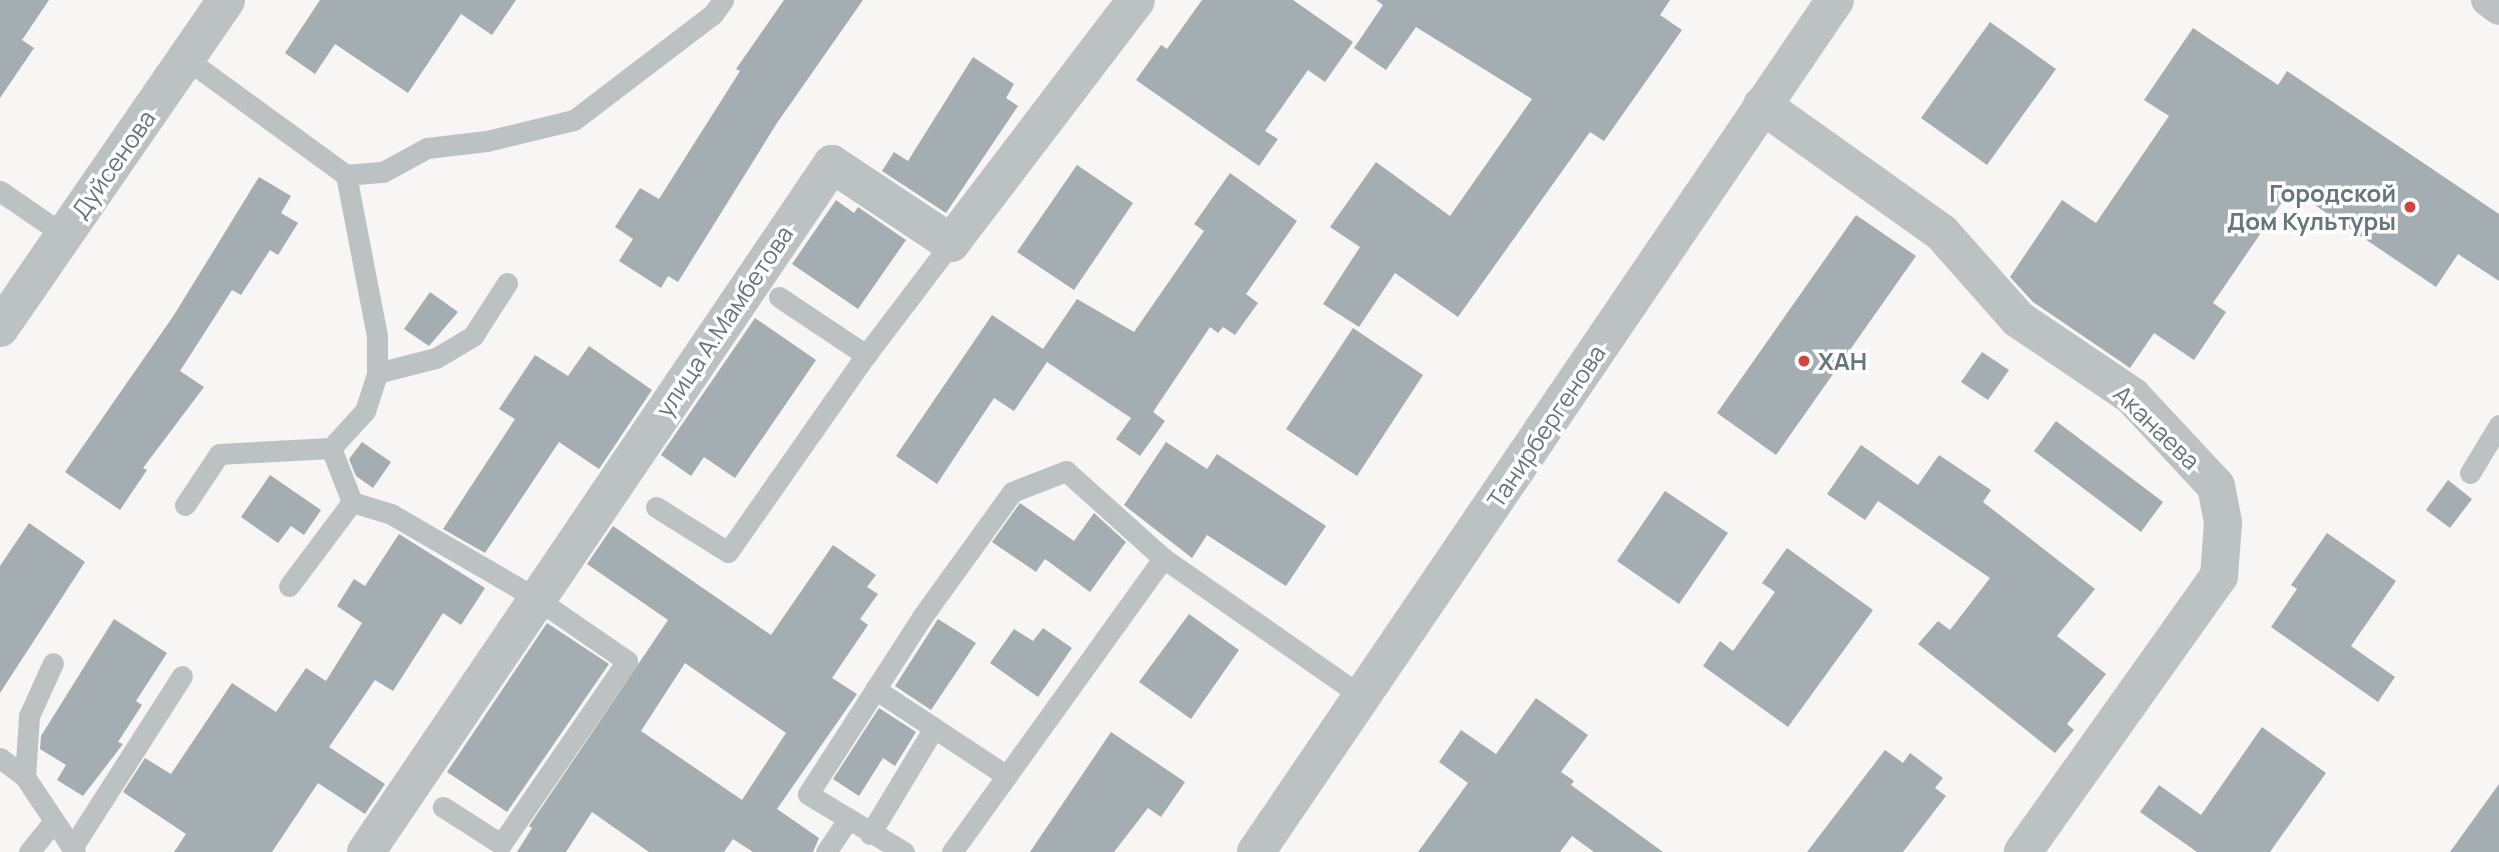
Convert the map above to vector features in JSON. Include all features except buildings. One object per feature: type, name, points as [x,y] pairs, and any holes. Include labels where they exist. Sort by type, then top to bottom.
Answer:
[{"type":"street","name":"Дуйсенова","points":[[0,328],[226,0]]},
{"type":"street","points":[[951,243],[1136,0]]},
{"type":"street","name":"Танирбергенова","points":[[1256,852],[1835,0]]},
{"type":"street","points":[[2487,0],[2499,9]]},
{"type":"street","name":"Аканаева","points":[[1762,105],[1942,233],[2018,319],[2132,396],[2216,486],[2223,523],[2219,576],[2023,852]]},
{"type":"street","name":"улица А.Мамбетова","points":[[366,852],[534,597],[832,164],[951,243]]},
{"type":"lane","points":[[186,58],[346,175],[383,172],[427,148],[488,141],[574,120],[713,14],[723,0]]},
{"type":"lane","points":[[185,505],[219,454],[331,448],[365,411],[377,373],[377,336],[346,175]]},
{"type":"lane","points":[[0,191],[64,235]]},
{"type":"lane","points":[[656,507],[728,552],[866,355],[951,243]]},
{"type":"lane","points":[[377,373],[436,358],[473,336],[508,283]]},
{"type":"lane","points":[[779,297],[866,355]]},
{"type":"lane","points":[[2470,473],[2499,425]]},
{"type":"lane","points":[[331,448],[352,502]]},
{"type":"lane","points":[[904,852],[847,821],[808,794],[875,689],[1012,492],[1066,471],[1163,558],[1363,697]]},
{"type":"lane","points":[[352,502],[391,513],[534,597],[627,661],[501,844],[443,807]]},
{"type":"lane","points":[[289,586],[352,502]]},
{"type":"lane","points":[[952,852],[1163,558]]},
{"type":"lane","points":[[25,777],[29,716],[53,663]]},
{"type":"lane","points":[[0,758],[25,777],[74,850],[182,676]]},
{"type":"lane","points":[[875,689],[1007,776]]},
{"type":"lane","points":[[870,834],[934,728]]},
{"type":"lane","points":[[826,852],[847,821]]},
{"type":"lane","points":[[29,852],[54,822]]},
{"type":"place","name":"Городской Дом Культуры","points":[[2410,207]]},
{"type":"place","name":"ХАН","points":[[1804,361]]}]
